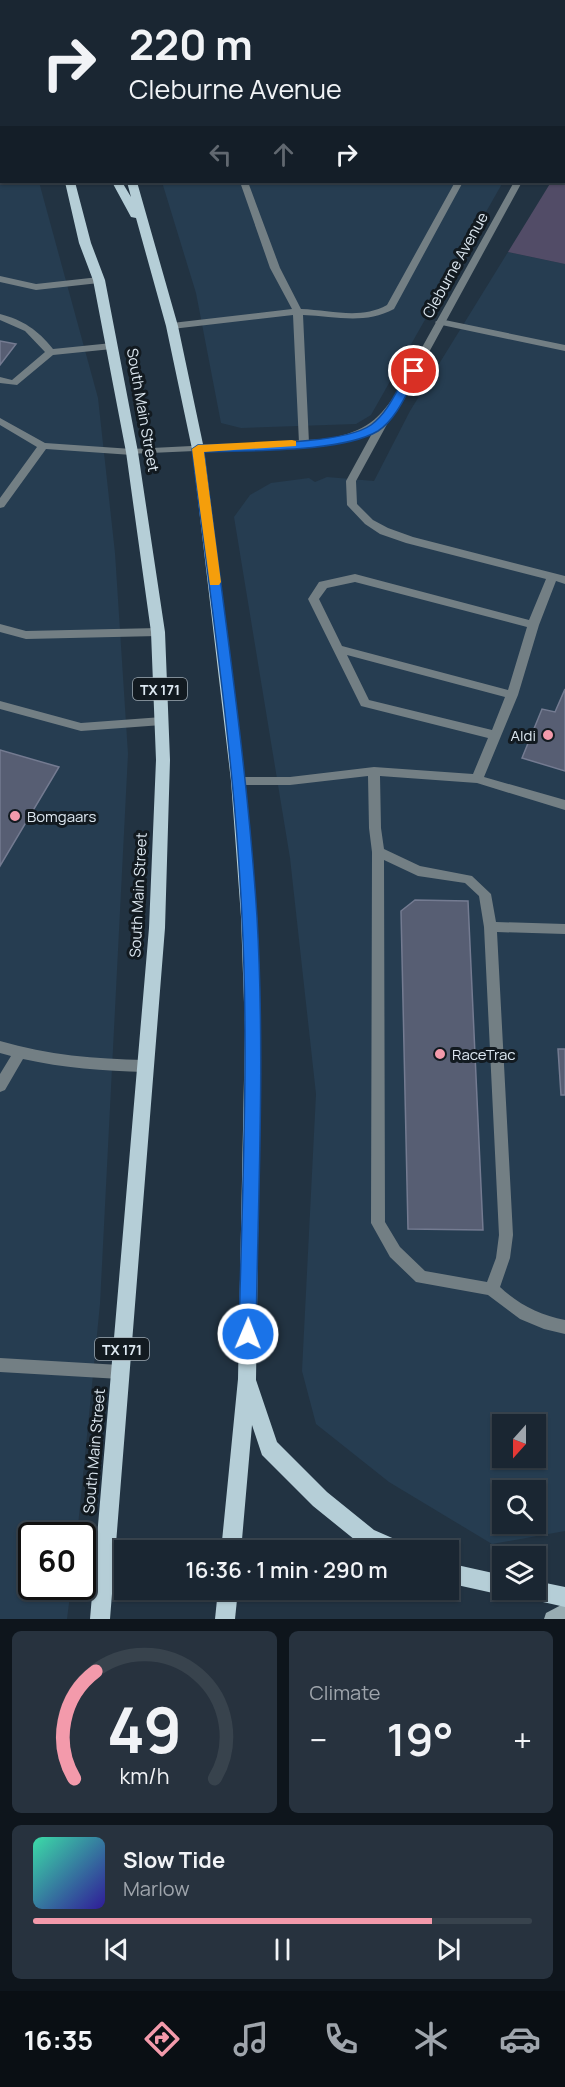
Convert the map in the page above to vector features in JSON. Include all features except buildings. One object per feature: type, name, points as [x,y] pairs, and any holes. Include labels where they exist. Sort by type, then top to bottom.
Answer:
[{"type":"main road","name":"South Main Street","points":[[70,183],[86,243],[99,280],[132,452],[158,632],[162,721],[161,870],[100,1619]]},
{"type":"main road","points":[[118,183],[148,238]]},
{"type":"main road","points":[[132,183],[172,326],[198,449],[238,781],[249,916],[253,1030],[247,1379],[232,1540]]},
{"type":"main road","points":[[247,1379],[269,1448],[332,1509],[374,1540]]},
{"type":"main road","points":[[459,1576],[492,1583]]},
{"type":"main road","points":[[546,1593],[565,1597]]},
{"type":"main road","points":[[225,1619],[227,1600]]},
{"type":"main road","points":[[552,1619],[565,1611]]},
{"type":"street","points":[[244,183],[275,268],[298,312],[304,443]]},
{"type":"street","points":[[172,326],[298,312],[360,316],[384,312],[391,307],[458,183]]},
{"type":"street","name":"Cleburne Avenue","points":[[43,446],[132,452],[198,449],[350,438],[374,429],[387,417],[517,183]]},
{"type":"street","points":[[0,279],[36,287],[99,280]]},
{"type":"street","points":[[0,317],[17,322],[35,332],[50,352]]},
{"type":"street","points":[[440,322],[553,348],[565,348]]},
{"type":"street","points":[[0,380],[14,383],[50,352],[112,346]]},
{"type":"street","points":[[387,417],[351,481],[352,505],[360,514],[384,531],[410,540],[559,578],[533,625],[512,695],[477,779]]},
{"type":"street","points":[[0,421],[43,446],[0,505]]},
{"type":"street","points":[[495,735],[365,703],[313,599],[323,585],[355,578],[533,625]]},
{"type":"street","points":[[0,628],[26,635],[158,632]]},
{"type":"street","points":[[339,649],[512,695]]},
{"type":"street","points":[[0,705],[81,727],[162,721]]},
{"type":"street","points":[[374,771],[375,828],[378,852],[378,1224],[395,1252],[421,1277],[492,1288],[506,1304],[525,1316],[565,1327]]},
{"type":"street","points":[[238,781],[290,781],[374,771],[477,779],[565,805]]},
{"type":"street","points":[[378,852],[418,871],[468,879],[486,894],[490,927],[506,1235],[503,1258],[492,1288]]},
{"type":"street","points":[[490,927],[565,929]]},
{"type":"street","points":[[0,1047],[45,1060],[145,1066]]},
{"type":"street","points":[[0,1086],[19,1053]]},
{"type":"street","points":[[0,1365],[120,1372]]},
{"type":"shaded area","points":[[0,183],[39,183],[98,398],[115,553],[128,754],[100,1304],[78,1522],[18,1522],[18,1600],[69,1600],[67,1619],[0,1619]]},
{"type":"shaded area","points":[[162,183],[502,183],[371,415],[356,424],[241,428],[221,423],[196,293]]},
{"type":"shaded area","points":[[550,183],[565,183],[565,264],[508,252]]},
{"type":"shaded area","points":[[508,252],[565,264],[565,1531],[492,1544],[389,1482],[316,1424],[302,1371],[316,1094],[290,858],[234,517],[250,495],[271,483],[309,478],[315,482],[327,477],[374,481],[410,411]]},
{"type":"slow traffic","points":[[215,582],[198,449],[292,444]]},
{"type":"place","name":"Aldi","points":[[548,735]]},
{"type":"place","name":"Bomgaars","points":[[15,816]]},
{"type":"place","name":"RaceTrac","points":[[440,1054]]},
{"type":"route","points":[[248,1334],[253,1030],[249,916],[238,781],[198,449],[327,442],[350,438],[374,429],[387,417],[414,371]]}]
